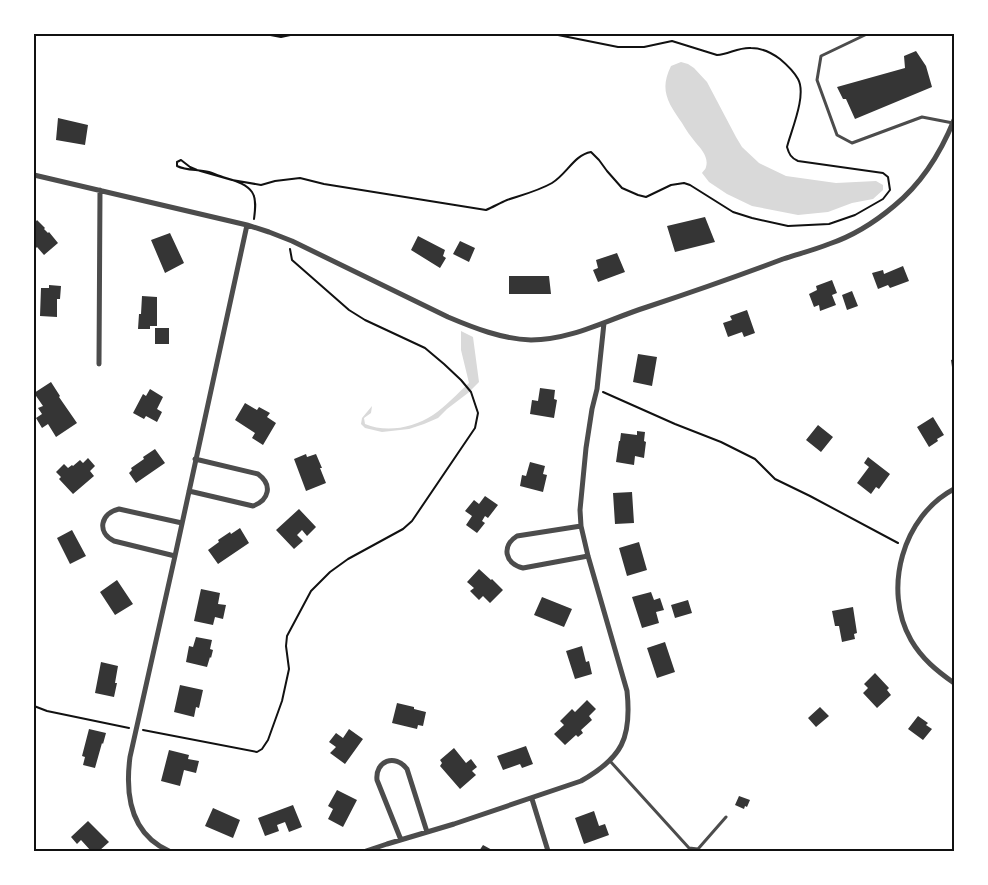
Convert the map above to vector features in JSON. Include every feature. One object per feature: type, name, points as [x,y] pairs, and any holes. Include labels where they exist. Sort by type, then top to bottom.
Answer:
[{"type":"street","points":[[34,175],[247,224],[292,241],[469,326],[515,338],[538,339],[580,332],[831,244],[859,230],[895,206],[910,192],[940,150],[954,122]]},
{"type":"street","points":[[99,364],[100,190]]},
{"type":"street","points":[[169,851],[161,848],[151,840],[134,816],[130,802],[128,773],[247,224]]},
{"type":"street","points":[[366,851],[581,781],[598,772],[610,761],[624,740],[628,726],[629,710],[627,691],[588,556],[581,526],[580,510],[586,448],[597,389],[604,323]]},
{"type":"street","points":[[188,491],[253,506],[260,503],[268,492],[264,478],[258,474],[195,459]]},
{"type":"street","points":[[954,489],[937,500],[921,517],[901,558],[898,584],[902,619],[912,642],[922,657],[954,684]]},
{"type":"street","points":[[175,556],[114,541],[104,532],[103,520],[107,514],[119,509],[182,523]]},
{"type":"street","points":[[581,526],[518,536],[508,545],[508,558],[517,567],[523,568],[588,556]]},
{"type":"street","points":[[401,840],[377,780],[377,771],[386,762],[398,761],[407,769],[427,832]]},
{"type":"street","points":[[532,798],[548,851]]},
{"type":"lane","points":[[868,34],[821,56],[817,80],[837,135],[852,143],[922,117],[954,122]]},
{"type":"lane","points":[[610,761],[689,848],[698,850],[726,817]]},
{"type":"path","points":[[265,34],[281,37],[295,34]]},
{"type":"path","points":[[232,180],[261,185],[300,178],[324,184],[486,210],[506,200],[532,192],[552,183],[578,157],[591,152],[600,160],[615,181],[622,188],[630,192],[646,197],[671,185],[690,184],[733,212],[788,226],[829,224],[855,215],[884,199],[890,190],[888,177],[883,174],[798,162],[789,154],[787,148],[800,99],[800,84],[791,70],[772,53],[753,48],[717,55],[672,42],[644,47],[618,47],[553,34]]},
{"type":"path","points":[[197,170],[181,160],[177,162],[178,166],[182,168],[210,172],[245,186],[253,192],[255,203],[254,220]]},
{"type":"path","points":[[145,731],[257,752],[262,749],[268,740],[282,701],[289,669],[286,646],[287,636],[311,591],[330,572],[402,529],[412,520],[475,428],[478,413],[472,392],[461,380],[425,348],[365,320],[349,310],[292,260],[290,248],[292,241]]},
{"type":"path","points":[[597,389],[675,424],[721,442],[755,459],[775,479],[905,547]]},
{"type":"path","points":[[34,635],[34,647]]},
{"type":"path","points":[[34,706],[47,711],[128,727]]},
{"type":"shaded area","points":[[681,62],[694,68],[707,82],[742,147],[759,163],[786,176],[836,183],[876,181],[883,185],[883,190],[873,199],[852,203],[828,212],[798,215],[752,206],[727,194],[709,182],[702,173],[707,163],[705,157],[669,103],[666,89],[667,75],[671,66]]},
{"type":"shaded area","points":[[461,331],[473,337],[479,382],[468,393],[438,418],[409,429],[382,432],[365,428],[361,424],[362,418],[372,406],[371,413],[364,418],[365,424],[390,429],[417,423],[438,412],[451,400],[469,383],[461,350]]},
{"type":"building","points":[[916,51],[926,66],[932,87],[855,119],[846,99],[843,99],[837,87],[905,68],[904,56]]},
{"type":"building","points":[[58,118],[88,125],[85,145],[56,140]]},
{"type":"building","points":[[705,217],[715,242],[675,252],[667,226]]},
{"type":"building","points":[[37,220],[58,243],[44,255],[34,246],[34,224]]},
{"type":"building","points":[[170,233],[184,263],[165,273],[151,240]]},
{"type":"building","points":[[418,236],[445,250],[443,256],[446,258],[440,268],[411,250]]},
{"type":"building","points":[[460,241],[475,248],[469,262],[453,254]]},
{"type":"building","points":[[617,253],[625,272],[598,282],[593,270],[598,268],[596,260]]},
{"type":"building","points":[[903,266],[909,281],[890,288],[888,285],[878,289],[872,273],[883,270],[884,274]]},
{"type":"building","points":[[509,276],[549,276],[551,294],[509,294]]},
{"type":"building","points":[[832,280],[837,293],[832,295],[836,305],[820,311],[819,305],[814,307],[809,294],[817,290],[816,286]]},
{"type":"building","points":[[49,285],[61,286],[60,299],[57,299],[57,317],[40,316],[41,288],[49,288]]},
{"type":"building","points":[[852,291],[858,306],[847,310],[842,295]]},
{"type":"building","points":[[142,296],[157,297],[157,326],[150,326],[150,329],[138,329]]},
{"type":"building","points":[[747,310],[755,333],[744,337],[742,332],[728,337],[723,323],[732,320],[730,316]]},
{"type":"building","points":[[155,328],[169,328],[169,344],[155,344]]},
{"type":"building","points":[[638,354],[657,357],[652,386],[633,382]]},
{"type":"building","points":[[954,359],[954,374],[953,374],[951,360]]},
{"type":"building","points":[[51,382],[77,423],[56,437],[48,424],[42,428],[36,418],[42,414],[38,408],[43,406],[34,393]]},
{"type":"building","points":[[540,388],[555,390],[554,399],[557,400],[554,418],[530,414],[532,400],[538,401]]},
{"type":"building","points":[[150,389],[163,397],[157,409],[162,412],[157,422],[146,416],[144,419],[133,413],[143,394],[146,396]]},
{"type":"building","points":[[245,403],[257,410],[259,407],[270,413],[267,417],[276,423],[263,445],[252,438],[255,433],[235,420]]},
{"type":"building","points":[[933,417],[944,435],[929,447],[917,427]]},
{"type":"building","points":[[818,425],[833,437],[821,452],[806,440]]},
{"type":"building","points":[[637,431],[645,432],[644,458],[635,456],[634,465],[616,462],[621,433],[637,435]]},
{"type":"building","points":[[155,449],[165,463],[136,483],[129,473],[132,470],[131,468]]},
{"type":"building","points":[[306,454],[307,457],[316,454],[326,483],[306,491],[294,459]]},
{"type":"building","points":[[868,457],[890,474],[879,489],[876,487],[871,494],[857,483],[869,467],[864,463]]},
{"type":"building","points":[[88,458],[95,466],[90,471],[94,476],[73,494],[59,479],[61,477],[56,472],[64,464],[68,468],[80,460],[83,463]]},
{"type":"building","points":[[530,462],[545,466],[543,474],[547,475],[543,492],[520,486],[522,475],[526,476]]},
{"type":"building","points":[[632,492],[634,523],[615,524],[613,493]]},
{"type":"building","points":[[485,496],[498,505],[488,518],[485,516],[482,521],[485,523],[477,533],[466,525],[472,516],[465,511],[474,500],[479,504]]},
{"type":"building","points":[[299,509],[316,527],[307,536],[302,530],[297,535],[303,541],[294,549],[276,530]]},
{"type":"building","points":[[240,528],[249,543],[218,564],[208,550],[219,542],[218,540]]},
{"type":"building","points":[[72,530],[86,556],[70,564],[57,538]]},
{"type":"building","points":[[639,542],[647,570],[627,576],[619,548]]},
{"type":"building","points":[[479,569],[503,590],[490,603],[483,596],[479,600],[470,591],[474,588],[467,582]]},
{"type":"building","points":[[117,580],[133,604],[115,615],[100,592]]},
{"type":"building","points":[[201,589],[220,593],[218,604],[226,605],[223,619],[215,617],[213,625],[194,621]]},
{"type":"building","points":[[651,592],[654,600],[660,598],[664,610],[656,612],[659,623],[642,628],[632,597]]},
{"type":"building","points":[[542,597],[572,609],[564,627],[534,615]]},
{"type":"building","points":[[688,600],[692,613],[675,618],[671,605]]},
{"type":"building","points":[[853,607],[857,633],[854,634],[855,639],[842,642],[839,626],[835,626],[832,611]]},
{"type":"building","points":[[196,637],[212,640],[210,649],[213,650],[207,667],[186,662],[189,646],[193,647]]},
{"type":"building","points":[[665,642],[675,672],[657,678],[647,648]]},
{"type":"building","points":[[582,646],[586,662],[589,661],[592,674],[575,679],[566,651]]},
{"type":"building","points":[[101,662],[118,666],[114,697],[95,693]]},
{"type":"building","points":[[875,673],[889,688],[887,690],[891,695],[877,708],[863,693],[868,688],[864,684]]},
{"type":"building","points":[[180,685],[203,690],[199,708],[196,707],[194,717],[174,712]]},
{"type":"building","points":[[587,700],[596,709],[589,716],[592,720],[581,730],[583,733],[578,737],[576,735],[565,745],[554,734],[564,725],[560,721],[572,709],[575,712]]},
{"type":"building","points":[[397,703],[426,712],[423,726],[418,725],[417,729],[392,723]]},
{"type":"building","points":[[820,707],[829,716],[816,727],[808,718]]},
{"type":"building","points":[[918,716],[928,723],[926,725],[932,729],[923,740],[908,729]]},
{"type":"building","points":[[89,729],[106,733],[95,768],[83,765],[85,757],[82,756]]},
{"type":"building","points":[[349,729],[363,739],[345,764],[330,753],[336,747],[329,742],[336,733],[343,738]]},
{"type":"building","points":[[526,746],[533,764],[522,768],[520,764],[503,770],[497,756]]},
{"type":"building","points":[[454,748],[466,763],[471,759],[477,767],[472,771],[476,775],[460,789],[440,766],[442,763],[440,760]]},
{"type":"building","points":[[169,750],[189,755],[188,759],[199,761],[196,773],[184,770],[180,786],[161,781]]},
{"type":"building","points":[[337,790],[357,800],[343,827],[328,819],[333,809],[328,806]]},
{"type":"building","points":[[739,796],[750,800],[744,809],[735,805]]},
{"type":"building","points":[[293,805],[302,827],[289,832],[285,822],[277,825],[279,831],[265,836],[258,818]]},
{"type":"building","points":[[213,808],[240,820],[233,838],[205,826]]},
{"type":"building","points":[[594,811],[599,826],[605,824],[609,835],[584,844],[575,818]]},
{"type":"building","points":[[88,821],[109,842],[99,851],[91,851],[81,840],[77,844],[71,837]]},
{"type":"building","points":[[483,845],[494,851],[479,851]]}]
